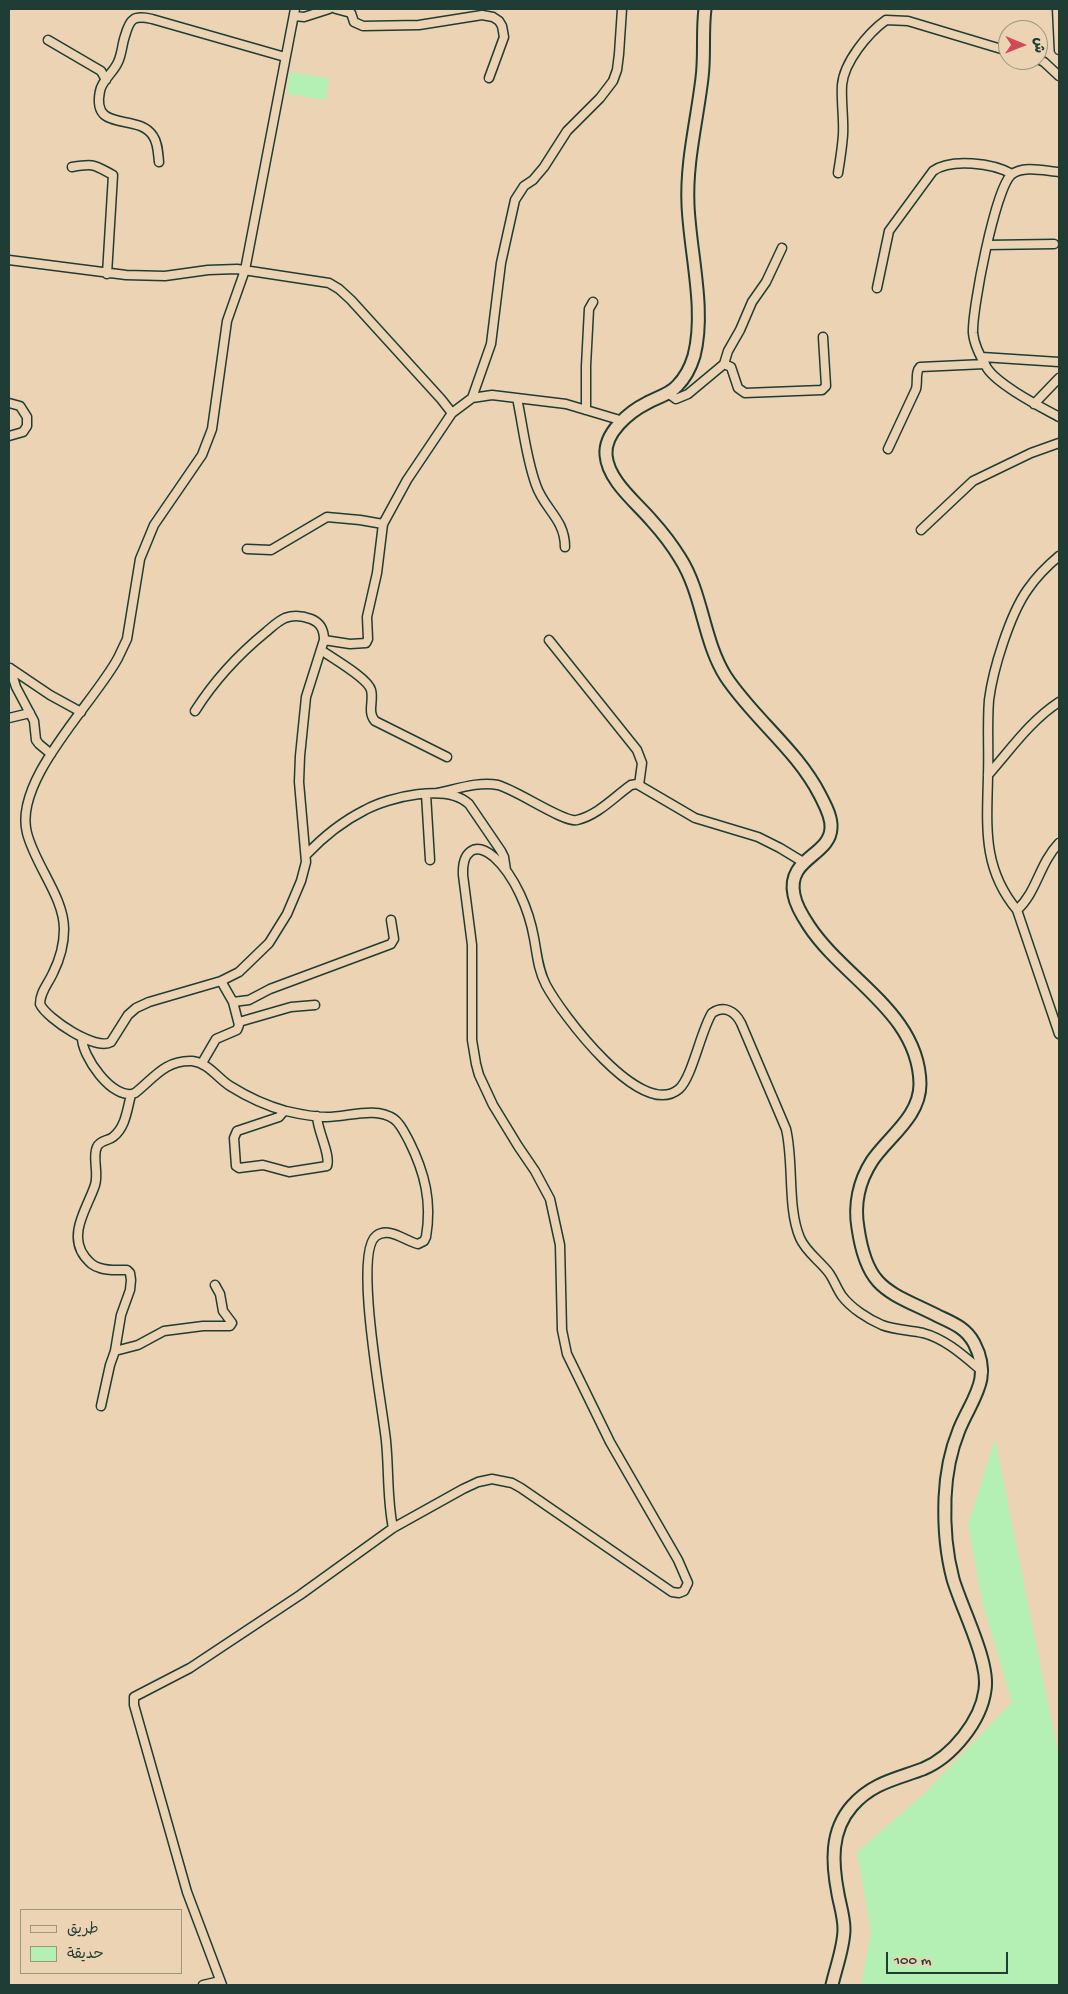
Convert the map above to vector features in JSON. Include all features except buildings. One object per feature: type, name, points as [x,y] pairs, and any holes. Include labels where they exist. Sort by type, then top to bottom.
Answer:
[{"type":"street","points":[[195,711],[231,665],[258,638],[284,618],[298,616],[316,622],[324,632],[324,640],[306,697],[299,782],[306,855],[301,881],[294,902],[265,948],[244,968],[221,981],[136,1008],[128,1015],[114,1038],[107,1044],[82,1037],[63,1026],[42,1008],[40,1004],[41,995],[54,972],[63,946],[64,926],[57,902],[27,837],[25,822],[27,807],[34,785],[51,754],[115,665],[124,646],[130,624],[140,559],[148,538],[154,525],[199,460],[210,437],[227,322],[245,270],[294,12],[304,17],[329,9]]},
{"type":"street","points":[[336,9],[351,13],[354,22],[363,26],[419,25],[482,16],[493,17],[502,26],[504,37],[489,78]]},
{"type":"street","points":[[472,398],[491,344],[502,264],[515,200],[524,186],[533,180],[544,167],[567,131],[600,98],[613,80],[620,54],[622,9]]},
{"type":"street","points":[[705,9],[702,78],[688,171],[689,227],[696,289],[697,337],[693,358],[681,383],[668,393],[642,405],[623,421],[613,433],[605,450],[606,458],[611,472],[624,490],[653,522],[682,560],[712,648],[727,678],[796,758],[815,786],[829,814],[831,826],[827,842],[803,862],[795,874],[794,896],[799,908],[820,941],[881,1002],[901,1028],[912,1050],[919,1076],[919,1091],[914,1109],[872,1161],[864,1175],[859,1190],[857,1225],[867,1264],[875,1279],[889,1292],[963,1329],[974,1344],[982,1372],[979,1388],[959,1429],[950,1455],[946,1474],[945,1513],[950,1568],[984,1667],[986,1686],[984,1696],[967,1730],[946,1755],[925,1768],[878,1785],[853,1805],[842,1819],[835,1838],[834,1865],[844,1923],[844,1934],[832,1985]]},
{"type":"street","points":[[1057,9],[1059,50]]},
{"type":"street","points":[[159,162],[155,138],[148,130],[110,118],[102,114],[100,108],[101,86],[118,62],[128,26],[133,19],[138,17],[285,57]]},
{"type":"street","points":[[838,173],[843,135],[842,84],[860,47],[886,20],[908,21],[998,48]]},
{"type":"street","points":[[48,40],[100,71],[106,80]]},
{"type":"street","points":[[1048,66],[1059,76]]},
{"type":"street","points":[[72,167],[89,164],[98,166],[113,175],[107,274]]},
{"type":"street","points":[[876,288],[889,231],[933,171],[947,165],[988,165],[1012,174]]},
{"type":"street","points":[[1059,172],[1020,170],[1012,174],[1005,184],[987,245],[974,320],[974,340],[990,373],[1034,404],[1059,418]]},
{"type":"street","points":[[987,245],[1054,244]]},
{"type":"street","points":[[668,393],[676,399],[688,394],[724,364],[728,351],[740,330],[752,302],[766,282],[782,248]]},
{"type":"street","points":[[9,260],[107,274],[165,276],[228,269],[245,270],[320,281],[334,285],[358,306],[452,412]]},
{"type":"street","points":[[586,410],[589,309],[593,302]]},
{"type":"street","points":[[724,364],[731,367],[738,388],[745,393],[822,390],[826,386],[823,337]]},
{"type":"street","points":[[888,448],[916,389],[917,373],[920,367],[984,361],[1059,362]]},
{"type":"street","points":[[1034,404],[1059,378]]},
{"type":"street","points":[[324,640],[350,644],[366,643],[368,639],[367,616],[377,573],[383,524],[407,480],[452,412],[472,398],[484,395],[566,404],[623,421]]},
{"type":"street","points":[[517,398],[536,486],[544,503],[561,525],[566,547]]},
{"type":"street","points":[[9,403],[20,406],[27,417],[27,426],[23,432],[9,436]]},
{"type":"street","points":[[921,530],[973,481],[1031,453],[1059,442]]},
{"type":"street","points":[[247,549],[271,550],[327,517],[383,524]]},
{"type":"street","points":[[1059,556],[1038,576],[1026,591],[1014,616],[1002,649],[989,701],[986,804],[990,856],[1010,901],[1017,910],[1059,1034]]},
{"type":"street","points":[[548,640],[637,750],[642,763],[639,786]]},
{"type":"street","points":[[321,650],[368,684],[372,693],[370,712],[374,721],[448,757]]},
{"type":"street","points":[[9,667],[50,695],[81,712]]},
{"type":"street","points":[[9,667],[16,687],[34,721],[36,740],[51,754]]},
{"type":"street","points":[[988,775],[1030,726],[1044,712],[1059,702]]},
{"type":"street","points":[[9,718],[30,713]]},
{"type":"street","points":[[306,855],[329,833],[362,811],[392,800],[478,785],[498,785],[510,789],[561,817],[573,821],[584,818],[600,809],[631,785],[639,786],[696,818],[758,837],[803,862]]},
{"type":"street","points":[[438,793],[464,800],[469,804],[501,851],[506,870]]},
{"type":"street","points":[[426,794],[430,860]]},
{"type":"street","points":[[1017,910],[1027,899],[1044,861],[1059,843]]},
{"type":"street","points":[[202,1985],[221,1983],[187,1892],[134,1705],[134,1697],[190,1668],[300,1595],[393,1528],[472,1484],[486,1480],[502,1480],[517,1485],[672,1592],[679,1593],[684,1591],[688,1584],[678,1560],[610,1442],[567,1354],[562,1330],[560,1245],[550,1199],[540,1179],[493,1105],[478,1070],[472,1040],[472,945],[463,865],[468,853],[472,850],[480,850],[489,853],[506,870],[519,894],[528,917],[535,939],[539,968],[548,990],[564,1014],[596,1052],[635,1085],[658,1094],[669,1093],[680,1088],[687,1076],[712,1012],[721,1009],[732,1011],[736,1014],[742,1023],[786,1129],[789,1143],[796,1223],[799,1237],[806,1248],[829,1274],[846,1301],[858,1310],[883,1325],[938,1339],[967,1358],[982,1372]]},
{"type":"street","points":[[233,1002],[249,1000],[270,989],[391,944],[394,939],[391,920]]},
{"type":"street","points":[[202,1063],[216,1039],[237,1030],[239,1022],[233,1002],[221,981]]},
{"type":"street","points":[[239,1022],[291,1007],[315,1004]]},
{"type":"street","points":[[82,1037],[84,1048],[102,1078],[117,1090],[131,1095]]},
{"type":"street","points":[[101,1406],[115,1351],[121,1315],[130,1290],[130,1273],[127,1270],[107,1270],[92,1265],[79,1246],[78,1232],[97,1178],[97,1148],[102,1142],[119,1131],[131,1095],[157,1072],[169,1065],[181,1062],[202,1063],[230,1086],[284,1111],[317,1116],[376,1114],[392,1118],[397,1121],[407,1137],[424,1177],[429,1207],[424,1241],[418,1244],[390,1233],[379,1234],[372,1239],[368,1261],[371,1342],[386,1441],[393,1528]]},
{"type":"street","points":[[284,1111],[279,1117],[237,1131],[234,1138],[236,1166],[239,1168],[263,1165],[289,1172],[326,1166],[329,1160],[318,1127],[317,1116]]},
{"type":"street","points":[[115,1351],[138,1345],[164,1331],[203,1326],[230,1326],[232,1323],[223,1310],[220,1294],[214,1285]]},
{"type":"green space","points":[[290,72],[329,78],[326,100],[287,94]]},
{"type":"green space","points":[[995,1439],[1059,1759],[1059,1985],[861,1985],[871,1932],[857,1852],[923,1795],[1012,1702],[982,1601],[968,1525]]}]
